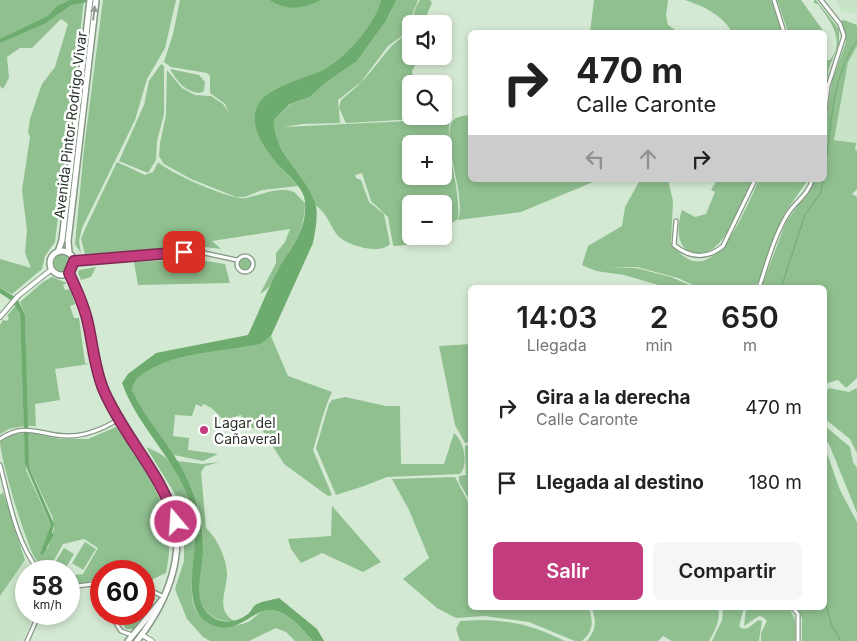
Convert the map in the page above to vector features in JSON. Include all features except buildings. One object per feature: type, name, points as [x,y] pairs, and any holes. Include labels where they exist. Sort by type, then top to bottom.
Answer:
[{"type":"main road","name":"Avenida Pintor Rodrigo Vivar","points":[[58,252],[62,240],[90,0]]},
{"type":"main road","name":"Avenida Pintor Rodrigo Vivar","points":[[69,253],[68,241],[96,0]]},
{"type":"main road","points":[[69,273],[62,275],[52,269],[51,259],[58,252],[69,253],[74,261],[69,273],[82,302],[92,353],[103,390],[160,483],[169,500],[176,522],[177,555],[174,571],[157,614],[137,641]]},
{"type":"main road","points":[[128,641],[164,597]]},
{"type":"main road","points":[[142,635],[143,629],[158,605]]},
{"type":"street","points":[[774,0],[783,30]]},
{"type":"street","points":[[821,0],[840,24],[844,36],[827,94]]},
{"type":"street","points":[[676,221],[674,244],[685,253],[700,257],[715,252],[723,246],[754,182]]},
{"type":"street","points":[[760,285],[769,255],[788,214],[811,182]]},
{"type":"street","points":[[74,261],[184,252],[204,253],[237,260],[245,255],[250,256],[254,265],[252,269],[243,272],[236,265],[237,260]]},
{"type":"street","points":[[0,317],[18,296],[52,269]]},
{"type":"street","points":[[0,438],[11,432],[29,429],[76,435],[102,429],[120,419]]},
{"type":"street","points":[[0,465],[18,530],[31,560]]},
{"type":"street","points":[[155,592],[164,597]]},
{"type":"street","points":[[795,610],[798,614],[798,641]]},
{"type":"street","points":[[26,641],[34,625]]},
{"type":"street","points":[[118,625],[122,631],[133,635]]},
{"type":"street","points":[[142,635],[152,641]]},
{"type":"shaded area","points":[[0,0],[84,0],[55,242],[45,256],[42,269],[12,294],[0,288],[0,259],[31,268],[25,253],[27,230],[22,190],[30,137],[28,132],[30,119],[42,84],[55,67],[68,24],[61,19],[32,48],[20,48],[7,57],[9,78],[3,89],[0,86]]},
{"type":"shaded area","points":[[70,0],[99,0],[71,5],[44,24],[0,43],[0,39],[48,16],[57,6]]},
{"type":"shaded area","points":[[103,0],[176,0],[165,48],[147,79],[135,120],[82,228],[79,241],[81,253],[75,244],[84,149]]},
{"type":"shaded area","points":[[180,0],[418,0],[412,15],[402,15],[402,36],[388,46],[361,82],[338,100],[340,123],[302,124],[284,127],[402,121],[402,125],[450,125],[449,135],[402,135],[402,185],[452,185],[452,162],[457,194],[458,219],[452,223],[452,195],[402,195],[402,245],[406,245],[395,246],[393,245],[388,217],[371,201],[362,173],[355,175],[356,178],[361,180],[369,202],[384,214],[390,244],[379,249],[372,249],[350,243],[339,237],[316,206],[273,134],[274,120],[291,104],[310,97],[324,84],[357,61],[386,21],[392,9],[349,62],[314,74],[258,134],[283,170],[298,186],[262,190],[245,197],[236,197],[191,179],[164,164],[159,156],[166,115],[167,70],[182,88],[195,95],[211,96],[223,104],[229,112],[225,104],[210,93],[210,76],[207,73],[171,67],[164,62],[173,34]]},
{"type":"shaded area","points":[[270,0],[321,0],[296,8],[282,6]]},
{"type":"shaded area","points":[[381,0],[396,0],[386,21],[357,61],[324,84],[310,97],[290,104],[274,120],[278,142],[311,193],[315,203],[317,218],[313,243],[271,336],[261,344],[198,354],[166,362],[152,368],[139,377],[135,381],[132,390],[145,414],[185,474],[195,498],[203,537],[199,594],[205,609],[215,619],[230,621],[245,616],[257,604],[279,598],[317,629],[324,641],[313,641],[289,617],[271,610],[257,614],[234,626],[216,626],[205,621],[197,612],[193,601],[192,572],[195,527],[194,515],[188,497],[170,463],[129,400],[122,383],[128,374],[156,353],[248,335],[280,266],[302,228],[305,211],[305,201],[300,189],[262,143],[255,125],[257,107],[268,94],[287,84],[325,69],[342,57],[367,29]]},
{"type":"shaded area","points":[[420,0],[430,0],[432,3],[427,14],[414,15]]},
{"type":"shaded area","points":[[594,0],[668,0],[666,16],[668,25],[675,30],[590,30]]},
{"type":"shaded area","points":[[685,0],[771,0],[781,30],[731,30],[718,16],[699,5]]},
{"type":"shaded area","points":[[777,0],[801,0],[822,29],[822,30],[787,30]]},
{"type":"shaded area","points":[[814,0],[816,0],[839,29],[839,43],[835,53],[837,45],[831,24],[818,4],[814,3]]},
{"type":"shaded area","points":[[836,0],[857,0],[857,14],[841,11]]},
{"type":"shaded area","points":[[844,20],[857,25],[857,46],[848,62],[834,140],[856,143],[855,150],[857,151],[857,189],[852,194],[857,197],[857,378],[846,388],[838,380],[827,383],[827,285],[762,285],[786,222],[811,188],[812,182],[827,182],[827,116],[832,81],[846,42],[845,33],[840,21]]},
{"type":"shaded area","points":[[402,37],[402,65],[415,65],[412,71],[413,75],[402,75],[402,120],[346,123],[339,108],[341,100],[362,82],[391,46]]},
{"type":"shaded area","points":[[857,46],[857,151],[855,150],[856,143],[834,140],[848,62]]},
{"type":"shaded area","points":[[835,53],[829,68],[827,81],[827,60],[830,60]]},
{"type":"shaded area","points":[[161,64],[164,66],[164,114],[157,141],[156,160],[148,173],[119,161],[144,105],[149,81]]},
{"type":"shaded area","points":[[170,69],[199,75],[205,82],[204,91],[200,93],[190,91],[179,82]]},
{"type":"shaded area","points":[[468,115],[468,182],[593,182],[521,212],[458,220],[460,209],[459,197],[452,160],[452,135],[449,135],[449,131],[452,122]]},
{"type":"shaded area","points":[[117,162],[145,175],[153,172],[158,162],[164,167],[200,185],[239,198],[276,190],[294,192],[305,203],[303,223],[270,285],[260,294],[276,263],[276,253],[285,242],[290,229],[212,241],[221,249],[197,246],[85,254],[81,239]]},
{"type":"shaded area","points":[[639,182],[668,182],[673,201],[671,243],[686,258],[700,261],[713,256],[725,244],[736,228],[758,182],[807,182],[784,214],[757,285],[693,285],[678,278],[637,267],[608,268],[636,268],[671,277],[689,285],[658,285],[624,275],[596,271],[582,265],[588,246],[622,226],[625,207]]},
{"type":"shaded area","points":[[716,182],[751,182],[741,206],[721,241],[707,252],[697,253],[685,248],[681,243],[679,223],[682,210],[695,217],[706,214],[715,192],[711,190]]},
{"type":"shaded area","points":[[63,254],[69,257],[72,263],[69,269],[63,272],[57,269],[54,263],[57,257]]},
{"type":"shaded area","points":[[243,258],[247,258],[251,264],[247,270],[243,270],[239,266],[239,262]]},
{"type":"shaded area","points":[[193,259],[225,264],[230,283],[138,285],[134,262]]},
{"type":"shaded area","points":[[96,267],[91,277],[81,280],[78,273],[79,270]]},
{"type":"shaded area","points":[[52,277],[67,283],[63,285],[65,290],[70,289],[75,304],[70,306],[74,318],[79,318],[85,363],[89,364],[55,369],[60,400],[35,404],[36,426],[27,426],[25,315],[20,302],[43,282]]},
{"type":"shaded area","points":[[0,288],[17,298],[25,315],[29,467],[54,524],[52,533],[54,534],[43,555],[40,554],[51,525],[25,464],[20,313],[12,301],[0,293]]},
{"type":"shaded area","points":[[16,305],[20,313],[24,426],[9,429],[0,434],[0,325],[3,320],[7,321],[9,318],[7,316]]},
{"type":"shaded area","points":[[271,336],[288,376],[332,392],[313,450],[332,495],[328,496],[284,464],[263,431],[245,425],[241,415],[232,418],[222,418],[214,410],[203,404],[202,407],[196,404],[192,416],[175,415],[173,436],[189,438],[188,450],[218,454],[203,461],[174,455],[141,412],[132,390],[135,381],[139,377],[152,368],[166,362],[198,354],[261,344]]},
{"type":"shaded area","points":[[468,344],[468,442],[465,443],[455,425],[439,346]]},
{"type":"shaded area","points":[[829,388],[849,392],[857,388],[857,453],[850,439],[827,420],[827,390]]},
{"type":"shaded area","points":[[345,397],[386,406],[400,406],[401,464],[444,464],[454,433],[463,447],[465,459],[463,470],[460,474],[387,477],[336,495],[316,448],[329,404],[332,400]]},
{"type":"shaded area","points":[[116,427],[148,477],[164,511],[168,530],[169,550],[166,573],[155,578],[155,560],[91,560],[98,548],[84,539],[63,544],[54,560],[36,560],[20,519],[4,465],[0,442],[12,435],[24,433],[26,470],[51,525],[41,554],[46,547],[48,548],[54,529],[53,518],[29,467],[27,432],[60,439],[88,439]]},
{"type":"shaded area","points":[[827,428],[850,447],[853,462],[857,468],[857,513],[827,442]]},
{"type":"shaded area","points":[[468,445],[468,498],[459,482],[459,476],[466,475],[465,446]]},
{"type":"shaded area","points":[[146,447],[164,456],[174,467],[187,489],[191,501],[196,527],[192,597],[193,604],[200,617],[212,624],[234,626],[248,622],[260,612],[266,610],[277,611],[294,621],[313,641],[295,641],[286,632],[276,628],[249,641],[210,641],[203,637],[187,619],[175,589],[184,561],[184,525],[175,494]]},
{"type":"shaded area","points":[[827,453],[840,490],[857,522],[857,641],[802,641],[802,618],[799,610],[827,610]]},
{"type":"shaded area","points":[[177,461],[202,464],[220,462],[205,466],[201,472],[206,528],[217,543],[227,568],[223,606],[228,617],[234,621],[224,621],[212,616],[199,599],[198,586],[203,558],[202,528],[194,493]]},
{"type":"shaded area","points":[[455,477],[468,502],[468,610],[589,610],[592,626],[589,633],[582,641],[575,641],[529,622],[485,616],[456,618],[437,608],[403,579],[429,558],[409,510],[392,479]]},
{"type":"shaded area","points":[[3,492],[25,560],[15,560],[15,574],[0,596],[0,495]]},
{"type":"shaded area","points":[[332,506],[381,562],[363,572],[322,553],[301,563],[291,549],[288,539],[331,536]]},
{"type":"shaded area","points":[[85,542],[96,549],[83,570],[80,568],[80,560],[74,560]]},
{"type":"shaded area","points":[[64,548],[74,554],[70,560],[57,560]]},
{"type":"shaded area","points":[[90,562],[90,581],[80,583],[80,574],[83,574]]},
{"type":"shaded area","points":[[15,574],[15,625],[30,625],[22,641],[0,641],[0,596]]},
{"type":"shaded area","points":[[592,610],[718,610],[719,617],[709,641],[672,641],[663,636],[658,641],[587,641],[593,632]]},
{"type":"shaded area","points":[[723,610],[743,610],[739,626],[741,628],[748,628],[758,620],[762,621],[759,641],[712,641],[722,620]]},
{"type":"shaded area","points":[[746,610],[790,610],[795,620],[795,641],[761,641],[761,633],[767,621],[763,617],[759,616],[744,626]]},
{"type":"shaded area","points":[[481,620],[524,625],[565,641],[460,641],[456,629],[460,621]]},
{"type":"shaded area","points":[[123,625],[136,625],[133,629],[126,629]]},
{"type":"waterway","points":[[827,152],[837,88],[848,55],[857,41]]},
{"type":"waterway","points":[[782,285],[805,215],[821,192],[823,182]]},
{"type":"waterway","points":[[827,608],[832,626],[841,641]]},
{"type":"place","name":"Lagar del Cañaveral","points":[[204,430]]},
{"type":"route","points":[[176,522],[169,500],[160,483],[103,390],[92,353],[88,321],[69,273],[74,266],[74,261],[184,252]]}]
